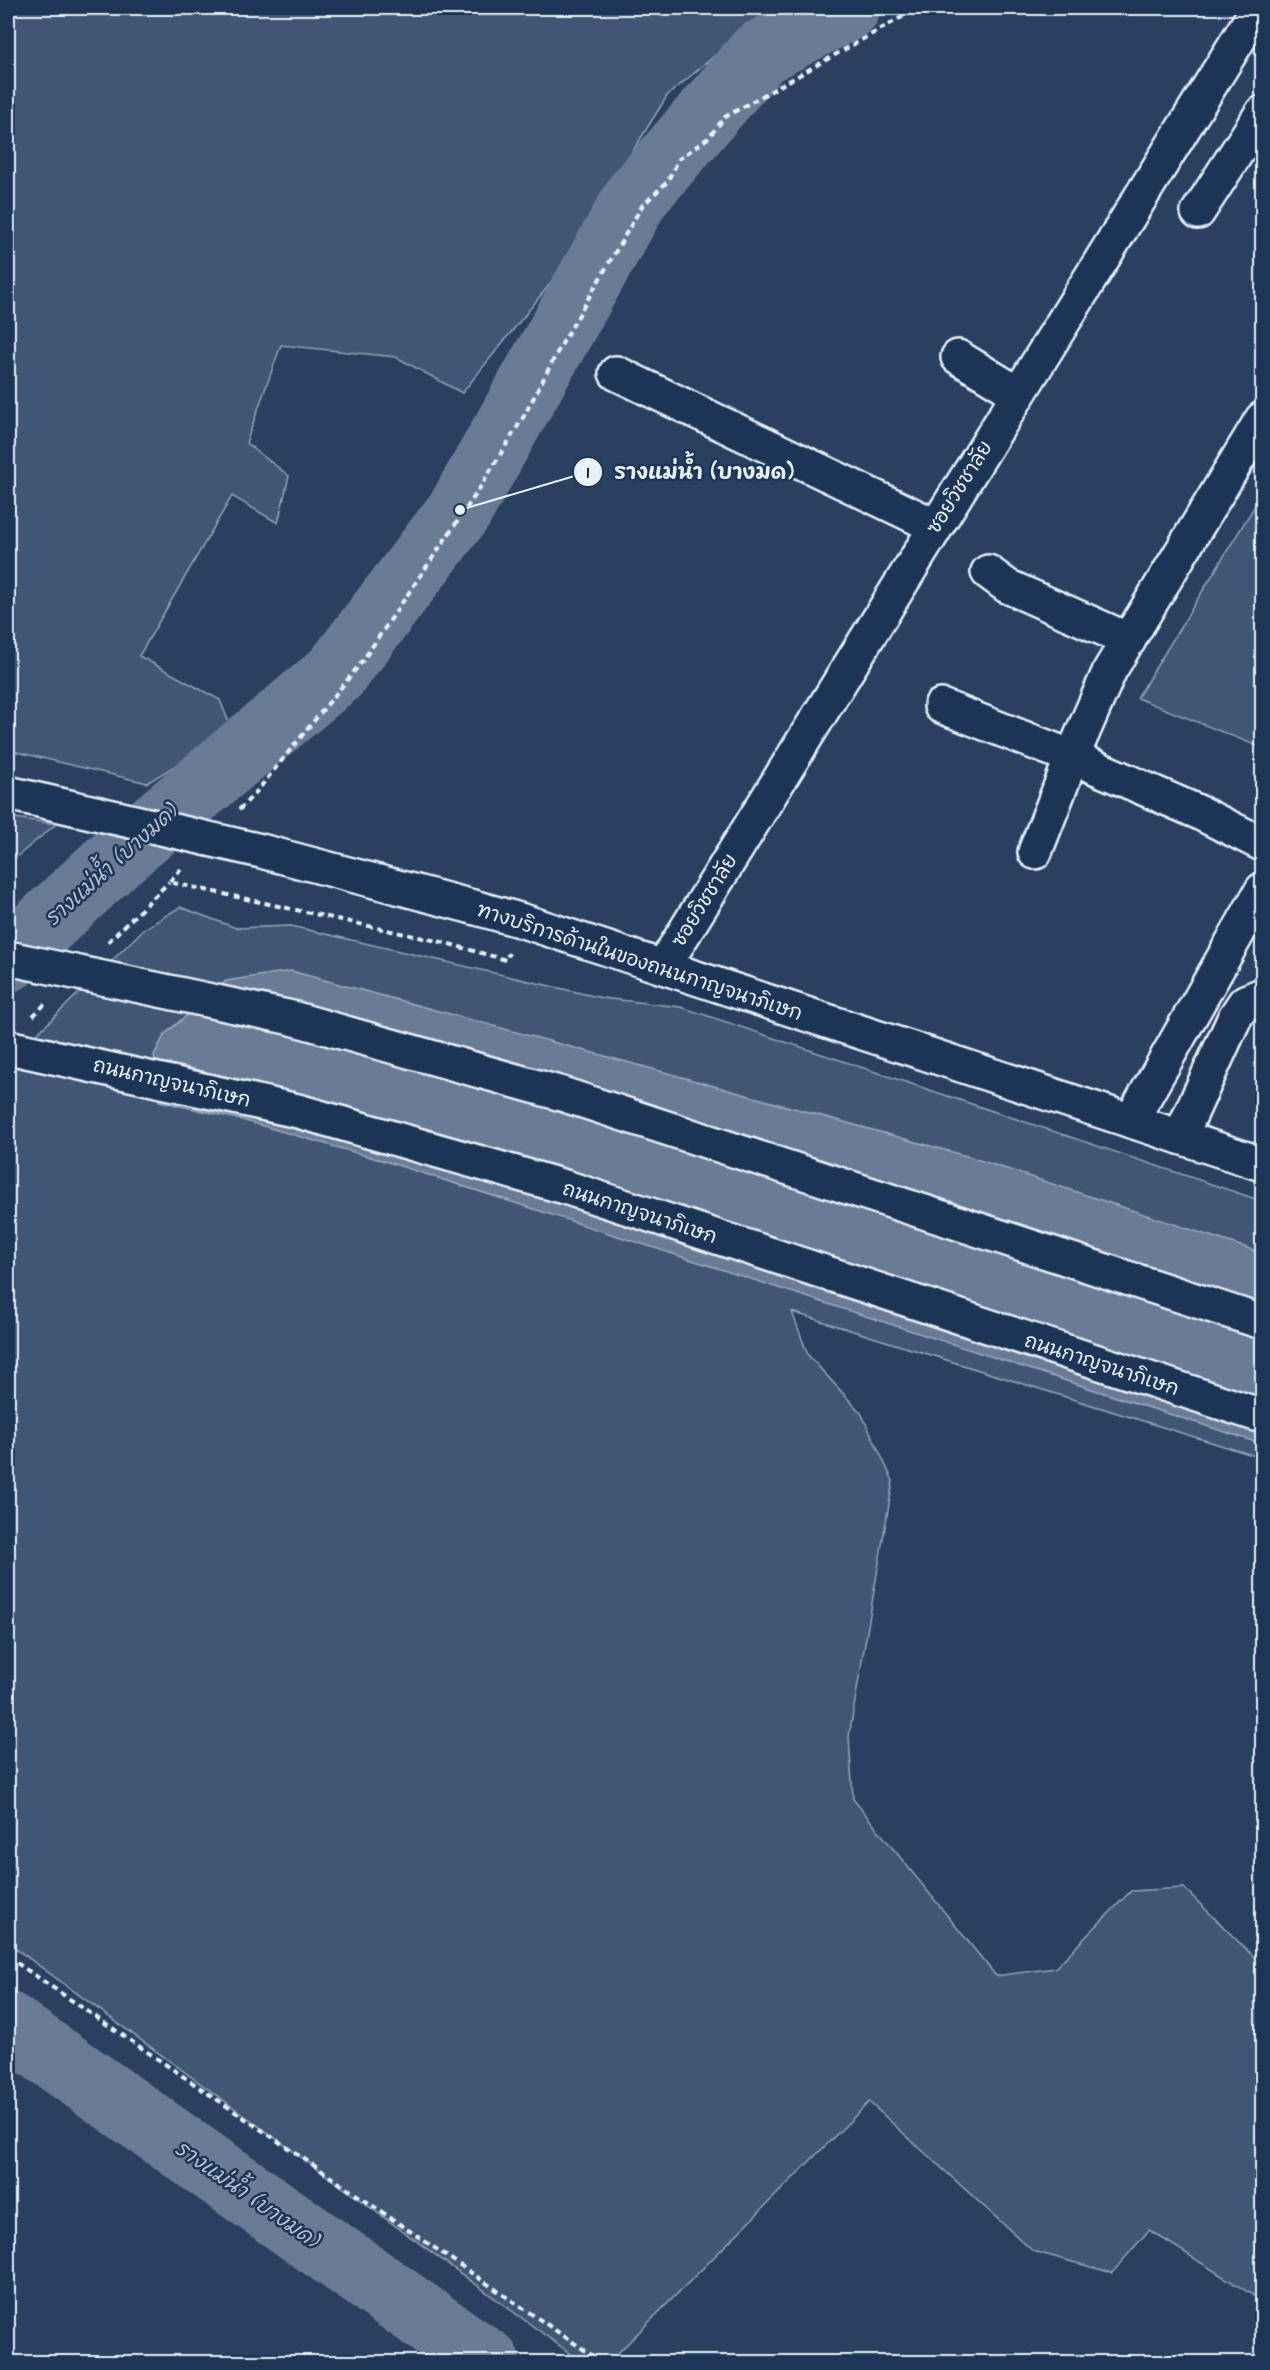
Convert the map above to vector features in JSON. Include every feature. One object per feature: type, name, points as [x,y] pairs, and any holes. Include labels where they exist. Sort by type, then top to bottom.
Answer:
[{"type":"main road","name":"ซอยวิชชาลัย","points":[[663,967],[1017,393],[1258,8]]},
{"type":"main road","points":[[1198,212],[1263,113]]},
{"type":"main road","points":[[958,357],[1017,393]]},
{"type":"main road","points":[[616,373],[935,526]]},
{"type":"main road","points":[[1035,852],[1072,757],[1110,670],[1263,419]]},
{"type":"main road","points":[[988,572],[1007,586],[1129,640]]},
{"type":"main road","points":[[941,706],[1072,757],[1198,812],[1263,844]]},
{"type":"main road","name":"ทางบริการด้านในของถนนกาญจนาภิเษก","points":[[8,793],[261,851],[522,921],[1263,1164]]},
{"type":"main road","points":[[1131,1121],[1263,890]]},
{"type":"main road","points":[[8,958],[292,1018],[562,1094],[1263,1322]]},
{"type":"main road","points":[[1180,1137],[1235,1017],[1245,1002],[1263,995]]},
{"type":"main road","name":"ถนนกาญจนาภิเษก","points":[[8,1047],[298,1111],[565,1187],[1263,1416]]},
{"type":"path","points":[[257,791],[361,663],[470,502],[524,416],[559,349],[642,206],[667,182],[679,159],[708,138],[725,117],[918,8]]},
{"type":"path","points":[[8,1957],[602,2362]]},
{"type":"shaded area","points":[[8,8],[782,8],[751,25],[667,96],[550,284],[462,393],[396,357],[281,345],[246,443],[289,476],[278,523],[232,496],[139,656],[220,700],[230,725],[204,748],[147,783],[8,750]]},
{"type":"shaded area","points":[[1262,494],[1262,748],[1137,698]]},
{"type":"shaded area","points":[[8,817],[56,824],[8,864]]},
{"type":"shaded area","points":[[180,907],[236,928],[291,926],[602,998],[681,1007],[1262,1201],[1262,1458],[792,1312],[808,1355],[861,1413],[893,1481],[849,1736],[853,1799],[996,1976],[1055,1968],[1131,1891],[1184,1888],[1262,1965],[1262,2301],[1149,2230],[1112,2273],[1033,2251],[869,2102],[609,2362],[582,2362],[8,1943],[8,1067],[40,1031],[144,929]]},
{"type":"shaded area","points":[[291,971],[970,1157],[1262,1253],[1262,1444],[388,1162],[242,1120],[159,1101],[154,1055],[165,1034],[226,981]]},
{"type":"waterway","name":"รางแม่น้ำ (บางมด)","points":[[8,959],[116,858],[336,673],[460,510],[637,196],[760,53],[847,8]]},
{"type":"waterway","name":"รางแม่น้ำ (บางมด)","points":[[8,2025],[487,2362]]},
{"type":"place","name":"รางแม่น้ำ (บางมด)","points":[[460,510]]}]
